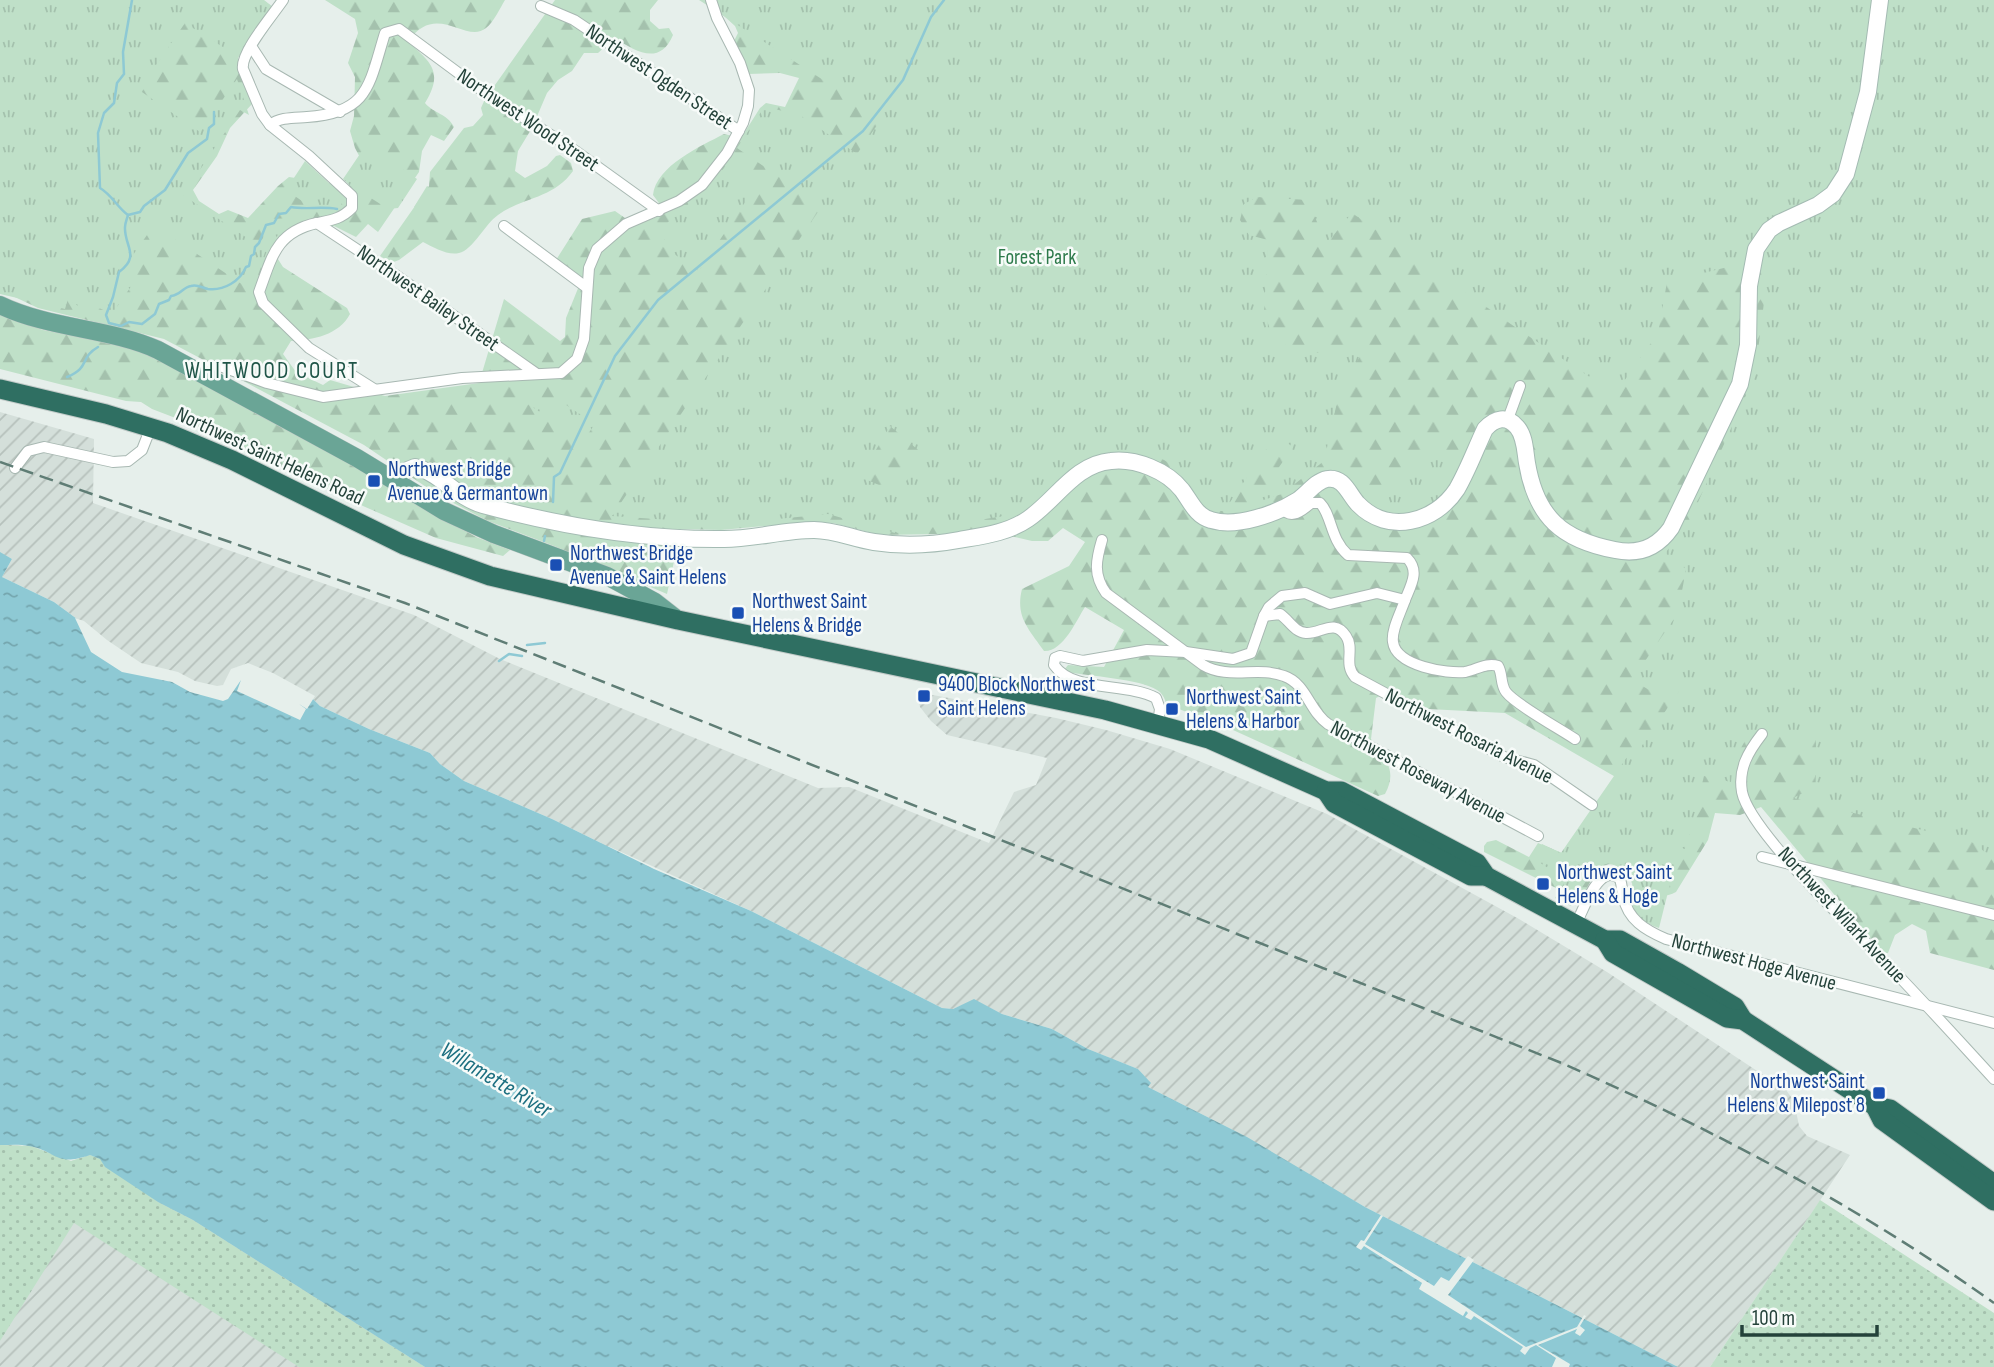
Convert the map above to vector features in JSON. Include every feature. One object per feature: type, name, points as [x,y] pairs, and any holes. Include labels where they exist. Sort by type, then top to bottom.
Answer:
[{"type":"highway","name":"Northwest Saint Helens Road","points":[[0,389],[151,427],[232,460],[404,545],[490,576],[678,620],[1060,700],[1158,724],[1209,739],[1326,791],[1341,791],[1477,863],[1486,876],[1605,940],[1620,940],[1687,978],[1735,1007],[1743,1020],[1875,1106],[1890,1108],[1994,1184]]},
{"type":"highway","name":"Northwest Saint Helens Road","points":[[1875,1106],[1882,1120],[1994,1201]]},
{"type":"main road","points":[[394,481],[398,474],[415,467],[428,472],[457,493],[485,505],[639,536],[718,539],[817,530],[874,542],[898,543],[955,541],[1011,528],[1027,520],[1081,472],[1110,461],[1146,466],[1158,471],[1176,484],[1195,510],[1208,520],[1232,523],[1282,508],[1298,500],[1322,481],[1331,479],[1343,484],[1357,503],[1378,519],[1403,523],[1426,517],[1444,504],[1456,490],[1485,429],[1495,421],[1508,419],[1522,435],[1529,476],[1537,501],[1544,513],[1559,528],[1585,542],[1622,551],[1646,549],[1664,538],[1671,528],[1740,384],[1748,345],[1749,286],[1756,250],[1769,230],[1818,205],[1833,194],[1846,174],[1868,92],[1880,0]]},
{"type":"main road","points":[[0,305],[16,312],[158,350],[357,458],[464,522],[607,576],[644,596],[678,620]]},
{"type":"main road","points":[[574,564],[583,579],[583,598]]},
{"type":"street","points":[[283,0],[242,62],[262,114],[270,125],[352,196],[352,208],[342,218],[303,226],[287,235],[274,251],[259,297],[309,348],[374,390]]},
{"type":"street","points":[[202,373],[210,366],[220,366],[267,383],[323,397],[461,378],[561,373],[577,359],[584,339],[586,287],[589,268],[597,249],[626,224],[679,201],[702,185],[727,153],[739,131],[748,106],[749,90],[740,63],[711,0]]},
{"type":"street","name":"Northwest Ogden Street","points":[[541,6],[574,20],[739,131]]},
{"type":"street","name":"Northwest Wood Street","points":[[340,112],[354,104],[364,93],[386,33],[399,29],[484,92],[578,152],[659,211]]},
{"type":"street","points":[[251,46],[266,69],[340,112]]},
{"type":"street","points":[[270,125],[285,119],[340,112]]},
{"type":"street","name":"Northwest Bailey Street","points":[[317,223],[538,374]]},
{"type":"street","points":[[503,226],[586,287]]},
{"type":"street","points":[[1508,419],[1520,386]]},
{"type":"street","points":[[15,468],[28,451],[44,447],[113,462],[128,461],[142,450],[151,427]]},
{"type":"street","points":[[1282,508],[1292,514],[1299,513],[1314,502],[1322,505],[1334,536],[1348,555],[1407,558],[1415,572],[1392,640],[1394,648],[1404,657],[1434,671],[1451,673],[1490,664],[1498,666],[1502,673],[1502,684],[1510,696],[1575,739]]},
{"type":"street","name":"Northwest Roseway Avenue","points":[[1102,540],[1096,567],[1099,581],[1106,593],[1208,668],[1220,672],[1269,673],[1288,677],[1300,687],[1316,714],[1328,724],[1538,836]]},
{"type":"street","points":[[1158,724],[1160,709],[1153,696],[1126,688],[1082,683],[1067,678],[1058,672],[1053,661],[1060,656],[1083,662],[1147,650],[1233,659],[1248,656],[1254,649],[1264,616],[1273,603],[1288,594],[1305,593],[1330,604],[1377,593],[1405,600]]},
{"type":"street","name":"Northwest Rosaria Avenue","points":[[1264,616],[1280,614],[1293,628],[1304,633],[1330,626],[1340,629],[1349,639],[1349,669],[1355,677],[1504,757],[1534,765],[1592,805]]},
{"type":"street","name":"Northwest Wilark Avenue","points":[[1762,734],[1749,750],[1742,766],[1742,793],[1754,818],[1791,863],[1994,1079]]},
{"type":"street","points":[[1762,857],[1994,915]]},
{"type":"street","name":"Northwest Hoge Avenue","points":[[1576,924],[1599,879],[1615,874],[1622,883],[1623,897],[1630,914],[1637,924],[1657,935],[1994,1023]]},
{"type":"shaded area","points":[[0,412],[94,439],[93,503],[414,615],[500,659],[818,788],[849,787],[989,843],[1014,792],[1036,785],[1047,758],[947,735],[920,707],[917,692],[1056,718],[1170,749],[1327,814],[1519,919],[1607,972],[1786,1090],[1794,1101],[1799,1126],[1807,1136],[1850,1155],[1710,1367],[1678,1367],[1365,1207],[1307,1174],[1295,1195],[1341,1198],[1344,1200],[1342,1204],[1338,1200],[1292,1198],[1249,1172],[1246,1176],[1250,1179],[1246,1185],[1239,1181],[1246,1170],[1230,1161],[1223,1172],[1185,1151],[1190,1141],[1171,1130],[1165,1139],[1158,1135],[1168,1128],[1141,1113],[1135,1123],[1128,1119],[1131,1113],[1136,1116],[1138,1111],[1110,1058],[1052,1029],[1002,1014],[974,1000],[953,1009],[942,1008],[751,911],[608,846],[607,883],[624,889],[629,879],[631,880],[629,885],[642,891],[640,896],[629,891],[621,893],[646,904],[644,908],[623,895],[621,898],[616,896],[617,893],[578,876],[571,876],[571,873],[548,863],[546,865],[539,862],[541,858],[589,879],[592,873],[599,869],[601,843],[464,781],[440,764],[430,753],[320,706],[309,695],[249,666],[237,667],[222,687],[217,689],[195,683],[177,673],[138,664],[54,602],[2,577],[12,559],[0,553]],"holes":[[[1115,1060],[1138,1069],[1150,1083],[1148,1087],[1233,1130],[1221,1151],[1204,1142],[1202,1144],[1138,1108]],[[1244,1136],[1303,1172],[1292,1193],[1231,1159]]]},
{"type":"shaded area","points":[[0,1145],[18,1145],[45,1152],[60,1160],[71,1161],[90,1155],[101,1159],[425,1367],[0,1367]]},
{"type":"green space","points":[[0,0],[264,0],[273,7],[238,58],[239,70],[252,104],[230,128],[217,156],[193,190],[199,201],[219,214],[228,210],[248,218],[289,177],[347,186],[360,179],[366,169],[350,131],[354,116],[355,77],[348,63],[358,33],[355,19],[325,0],[505,0],[492,22],[478,32],[429,24],[408,42],[428,62],[434,75],[434,83],[425,103],[448,119],[454,127],[444,141],[431,135],[422,151],[419,172],[378,232],[368,224],[356,237],[334,226],[302,231],[289,238],[276,256],[283,267],[347,308],[350,314],[332,332],[316,338],[291,341],[283,354],[296,372],[323,385],[330,380],[385,396],[479,383],[504,299],[560,341],[565,337],[566,318],[581,281],[556,260],[582,219],[615,211],[635,225],[657,217],[664,210],[653,195],[662,175],[671,166],[724,134],[741,138],[766,103],[785,107],[799,78],[780,73],[748,74],[730,49],[738,33],[735,26],[715,8],[1994,0],[1994,970],[1930,953],[1926,931],[1912,924],[1895,935],[1888,953],[1883,953],[1761,807],[1740,815],[1715,813],[1708,840],[1676,892],[1663,896],[1643,892],[1635,887],[1621,870],[1610,864],[1604,866],[1592,878],[1580,900],[1484,852],[1487,842],[1496,840],[1529,857],[1538,843],[1567,855],[1619,779],[1505,713],[1428,709],[1390,691],[1376,698],[1371,739],[1390,771],[1389,786],[1385,794],[1378,796],[1233,730],[1166,704],[1160,693],[1149,686],[1067,672],[1064,670],[1068,665],[1104,667],[1124,630],[1085,607],[1068,635],[1051,650],[1044,651],[1029,629],[1020,607],[1022,589],[1069,566],[1085,542],[1063,528],[1048,541],[1032,541],[982,529],[943,534],[880,535],[833,523],[808,522],[721,530],[681,529],[667,594],[488,521],[438,495],[364,445],[164,339],[38,308],[0,290]]},
{"type":"green space","points":[[0,0],[263,0],[271,6],[237,56],[185,23],[139,90],[200,132],[237,79],[249,115],[240,110],[183,195],[259,246],[272,219],[291,218],[268,248],[252,291],[154,225],[119,275],[132,285],[112,314],[86,302],[81,308],[68,299],[65,309],[0,294]]},
{"type":"green space","points":[[555,0],[658,0],[650,10],[650,21],[659,29],[669,28],[673,35],[668,45],[654,53],[631,48],[615,38],[598,53],[584,53],[572,71],[558,80],[547,93],[532,128],[518,151],[515,171],[525,178],[560,155],[571,163],[573,171],[556,187],[498,215],[469,247],[459,253],[445,252],[423,242],[391,263],[380,256],[429,186],[430,172],[464,128],[473,126],[483,115],[481,108],[485,99]]},
{"type":"green space","name":"Forest Park","points":[[699,0],[1994,0],[1994,861],[1975,843],[1793,798],[1815,787],[1816,736],[1749,734],[1734,760],[1731,782],[1704,776],[1686,849],[1679,848],[1659,928],[1636,913],[1631,897],[1632,880],[1620,865],[1609,863],[1595,871],[1571,906],[1555,898],[1566,880],[1533,858],[1542,844],[1561,853],[1636,744],[1641,747],[1679,691],[1670,686],[1651,691],[1632,680],[1678,613],[1686,569],[1665,553],[1686,529],[1755,375],[1765,294],[1761,273],[1752,261],[1667,282],[1658,333],[1615,394],[1352,213],[1326,244],[1308,200],[1257,197],[1244,204],[1240,220],[1249,235],[1268,240],[1264,312],[1273,338],[1305,356],[1362,341],[1367,345],[1340,389],[1324,461],[1282,494],[1254,503],[1293,447],[1276,435],[1224,511],[1205,506],[1164,460],[1122,451],[1103,454],[1087,461],[1011,515],[895,533],[828,514],[727,524],[612,516],[822,206],[737,148],[765,106],[803,117],[857,154],[882,118]],"holes":[[[890,426],[924,455],[898,493],[860,477]]]},
{"type":"green space","points":[[366,145],[417,179],[398,208],[388,209],[360,191],[358,193],[343,179]]},
{"type":"green space","points":[[305,161],[344,197],[338,213],[324,216],[286,190]]},
{"type":"green space","points":[[726,165],[756,186],[699,271],[661,245],[672,228],[666,224],[714,182]]},
{"type":"green space","points":[[427,186],[444,198],[438,207],[414,207]]},
{"type":"green space","points":[[0,314],[43,330],[136,348],[229,393],[476,537],[510,550],[503,556],[436,538],[141,402],[126,401],[0,369]]},
{"type":"green space","points":[[528,390],[552,406],[557,399],[595,424],[583,441],[525,402]]},
{"type":"green space","points":[[1430,446],[1460,464],[1447,491],[1435,507],[1398,517],[1379,510]]},
{"type":"green space","points":[[0,1145],[31,1146],[71,1161],[90,1155],[101,1159],[158,1202],[193,1220],[425,1367],[299,1367],[74,1223],[0,1341]]},
{"type":"green space","points":[[1820,1200],[1994,1313],[1994,1367],[1710,1367]]},
{"type":"water","name":"Willamette River","points":[[0,552],[12,559],[2,577],[54,602],[138,664],[217,689],[222,687],[237,667],[309,695],[320,706],[430,753],[440,764],[464,781],[751,911],[942,1008],[953,1009],[974,999],[1002,1014],[1052,1029],[1088,1049],[1138,1069],[1151,1083],[1148,1087],[1247,1137],[1365,1207],[1678,1367],[425,1367],[193,1220],[158,1202],[105,1167],[100,1159],[90,1155],[70,1160],[29,1146],[0,1145]]},
{"type":"pier","points":[[75,618],[84,621],[141,663],[178,672],[195,681],[223,685],[231,669],[248,663],[315,696],[307,709],[299,704],[306,709],[300,720],[237,691],[241,680],[228,699],[223,701],[190,692],[172,682],[122,672],[91,652]]},
{"type":"pier","points":[[1381,1215],[1383,1216],[1365,1244],[1434,1286],[1441,1277],[1449,1281],[1468,1256],[1474,1260],[1448,1295],[1526,1347],[1577,1327],[1584,1315],[1586,1316],[1580,1326],[1585,1330],[1580,1336],[1575,1333],[1577,1329],[1538,1345],[1570,1364],[1569,1367],[1552,1367],[1556,1358],[1536,1345],[1525,1355],[1520,1351],[1523,1347],[1474,1316],[1471,1320],[1465,1317],[1468,1313],[1466,1311],[1463,1316],[1419,1289],[1422,1283],[1364,1246],[1361,1250],[1356,1247],[1361,1240],[1364,1241]]},
{"type":"waterway","points":[[128,215],[100,188],[98,133],[104,113],[114,103],[117,83],[124,74],[123,52],[132,0]]},
{"type":"waterway","points":[[553,502],[554,477],[560,473],[615,356],[658,300],[863,131],[903,80],[931,17],[944,0]]},
{"type":"waterway","points":[[128,215],[140,212],[165,190],[188,153],[207,139],[209,128],[214,124],[214,112]]},
{"type":"waterway","points":[[128,215],[125,234],[130,251],[129,261],[119,272],[106,315],[109,323],[121,326],[129,322],[142,324],[155,314],[159,304],[188,287],[196,285],[214,289],[236,281],[249,266],[266,225],[274,223],[279,214],[286,213],[291,207],[337,209]]},
{"type":"waterway","points":[[67,377],[79,370],[98,347]]},
{"type":"waterway","points":[[544,541],[545,536]]},
{"type":"waterway","points":[[527,645],[545,643]]},
{"type":"waterway","points":[[499,661],[509,654],[522,656]]},
{"type":"railway","points":[[0,462],[405,603],[1559,1062],[1672,1114],[1782,1171],[1890,1234],[1994,1303]]},
{"type":"place","name":"Northwest Bridge Avenue & Germantown","points":[[374,481]]},
{"type":"place","name":"Northwest Bridge Avenue & Saint Helens","points":[[556,565]]},
{"type":"place","name":"Northwest Saint Helens & Bridge","points":[[738,613]]},
{"type":"place","name":"9400 Block Northwest Saint Helens","points":[[924,696]]},
{"type":"place","name":"Northwest Saint Helens & Harbor","points":[[1172,709]]},
{"type":"place","name":"Northwest Saint Helens & Hoge","points":[[1543,884]]},
{"type":"place","name":"Northwest Saint Helens & Milepost 8","points":[[1879,1093]]},
{"type":"district","name":"WHITWOOD COURT","points":[[272,371]]}]
